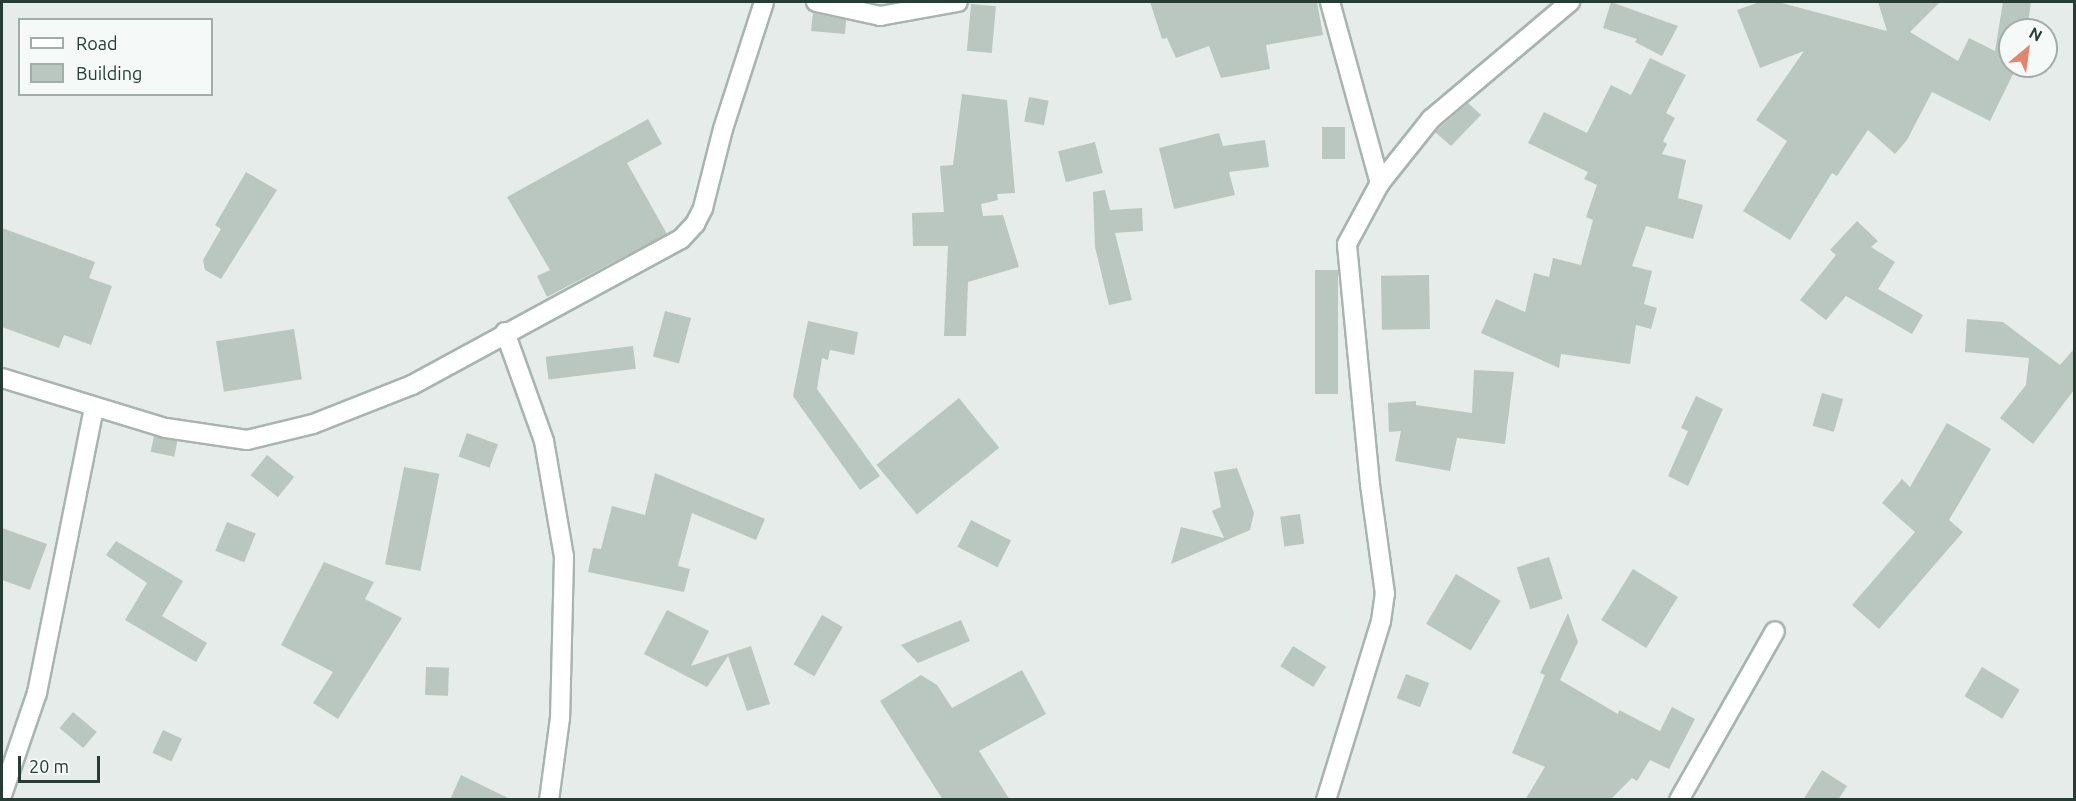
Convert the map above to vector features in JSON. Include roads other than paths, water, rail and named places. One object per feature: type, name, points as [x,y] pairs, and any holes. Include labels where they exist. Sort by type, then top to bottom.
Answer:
[{"type":"street","points":[[2,378],[94,408],[166,428],[247,440],[313,423],[412,385],[505,332],[681,239],[695,224],[703,208],[723,129],[764,2]]},
{"type":"street","points":[[816,2],[879,16],[958,2]]},
{"type":"street","points":[[1330,2],[1380,183]]},
{"type":"street","points":[[1326,800],[1381,621],[1385,594],[1346,260],[1352,231],[1380,183],[1431,119],[1570,2]]},
{"type":"street","points":[[505,332],[544,441],[564,557],[560,718],[549,800]]},
{"type":"street","points":[[2,795],[37,693],[94,408]]},
{"type":"street","points":[[1679,800],[1775,631]]}]
